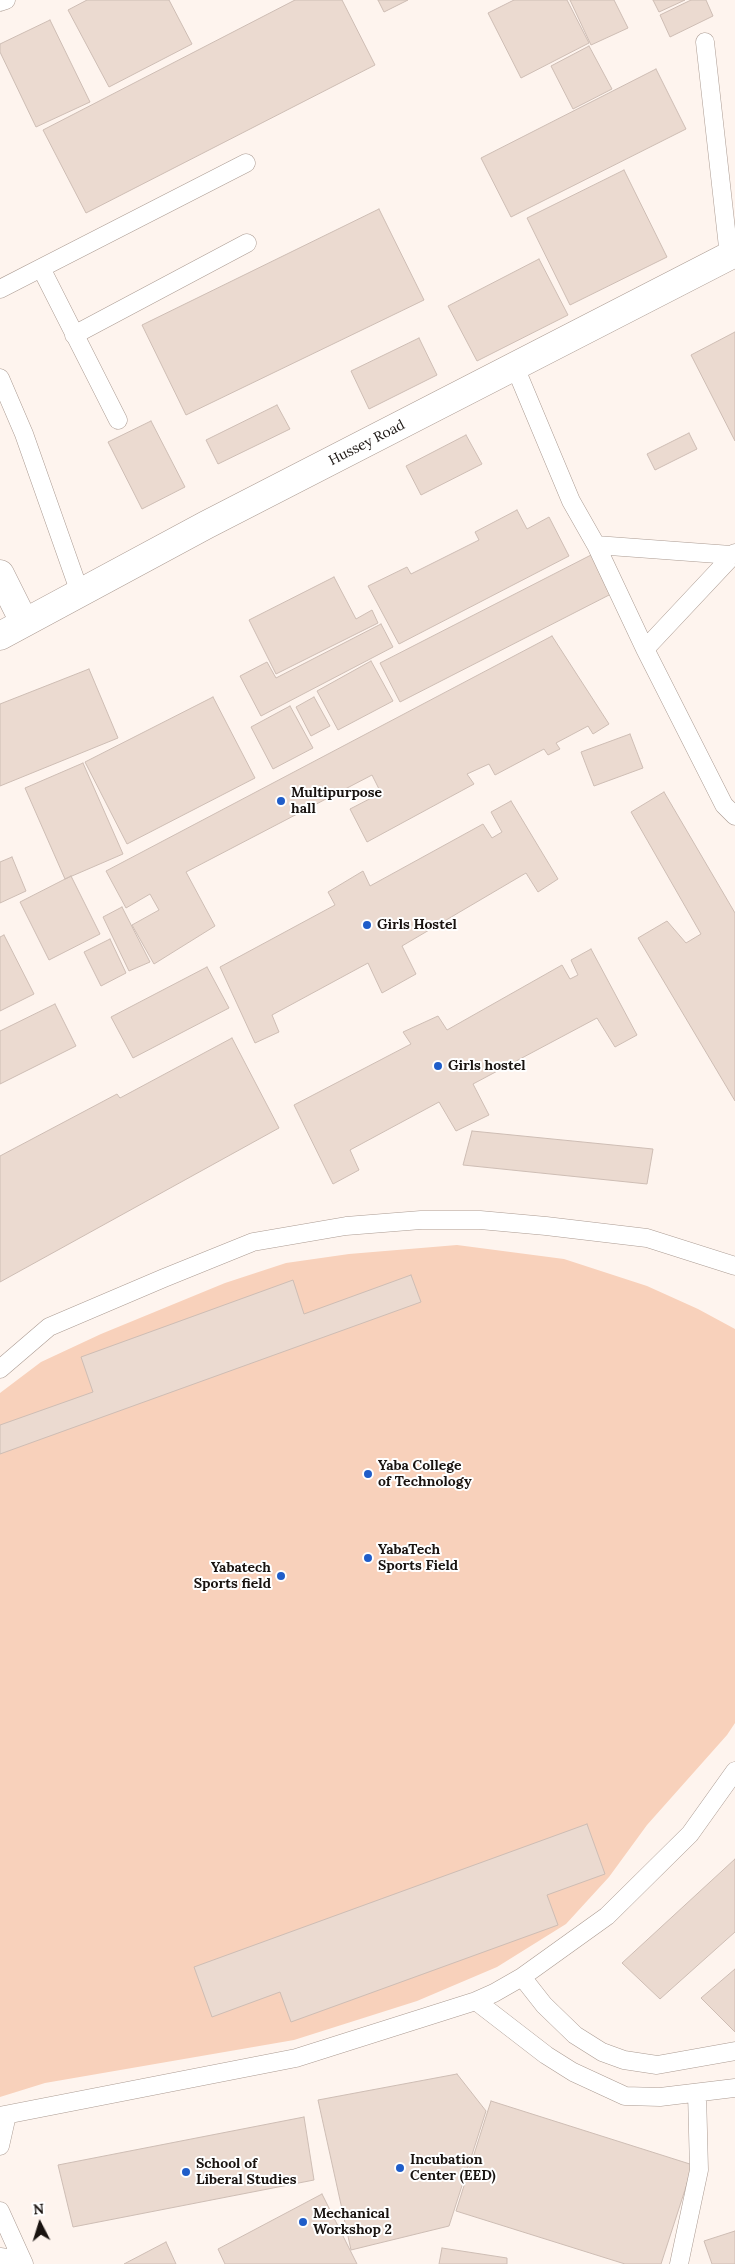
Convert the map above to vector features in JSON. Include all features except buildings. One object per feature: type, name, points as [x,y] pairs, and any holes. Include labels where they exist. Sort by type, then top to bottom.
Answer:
[{"type":"street","name":"Hussey Road","points":[[0,636],[206,524],[732,255]]},
{"type":"street","points":[[0,574],[24,622]]},
{"type":"lane","points":[[0,2],[6,0]]},
{"type":"lane","points":[[704,42],[732,255]]},
{"type":"lane","points":[[0,289],[246,163]]},
{"type":"lane","points":[[74,335],[247,244]]},
{"type":"lane","points":[[41,268],[118,420]]},
{"type":"lane","points":[[515,367],[571,501],[596,545],[645,648],[724,805],[735,816]]},
{"type":"lane","points":[[0,378],[24,434],[80,593]]},
{"type":"lane","points":[[596,545],[733,554]]},
{"type":"lane","points":[[645,648],[733,554]]},
{"type":"lane","points":[[0,1369],[49,1327],[164,1278],[253,1242],[346,1226],[421,1220],[480,1220],[546,1226],[647,1238],[735,1266]]},
{"type":"lane","points":[[0,2146],[4,2116],[296,2058],[476,2001],[522,1976],[608,1916],[690,1834],[735,1771]]},
{"type":"lane","points":[[522,1976],[544,2005],[575,2035],[602,2052],[624,2060],[657,2064],[735,2051]]},
{"type":"lane","points":[[476,2001],[546,2055],[573,2072],[625,2096],[660,2097],[735,2088]]},
{"type":"lane","points":[[679,2264],[699,2170],[697,2094]]},
{"type":"lane","points":[[0,2212],[22,2262]]},
{"type":"lane","points":[[0,2257],[22,2262]]},
{"type":"shaded area","name":"YabaTech Sports Field","points":[[457,1245],[564,1259],[647,1286],[698,1309],[735,1329],[735,1723],[727,1735],[647,1825],[609,1877],[566,1924],[497,1967],[417,2001],[294,2040],[45,2083],[0,2097],[0,1393],[41,1362],[101,1334],[225,1283],[286,1263],[349,1254]]},
{"type":"place","name":"Multipurpose hall","points":[[281,801]]},
{"type":"place","name":"Girls Hostel","points":[[367,925]]},
{"type":"place","name":"Girls hostel","points":[[438,1066]]},
{"type":"place","name":"Yaba College of Technology","points":[[368,1474]]},
{"type":"place","name":"YabaTech Sports Field","points":[[368,1558]]},
{"type":"place","name":"Yabatech Sports field","points":[[281,1576]]},
{"type":"place","name":"Incubation Center (EED)","points":[[400,2168]]},
{"type":"place","name":"School of Liberal Studies","points":[[186,2172]]},
{"type":"place","name":"Mechanical Workshop 2","points":[[303,2222]]}]
